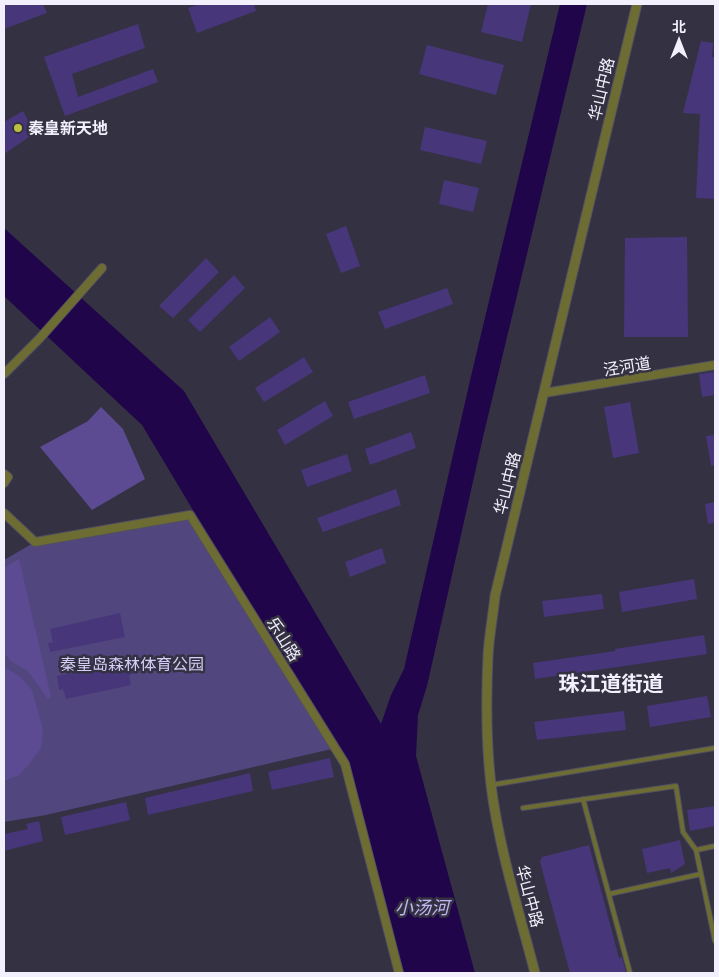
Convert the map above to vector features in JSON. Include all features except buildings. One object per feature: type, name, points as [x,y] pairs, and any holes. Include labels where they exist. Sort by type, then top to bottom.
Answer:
[{"type":"street","name":"华山中路","points":[[535,973],[501,843],[492,785],[487,721],[488,664],[495,596],[637,4]]},
{"type":"street","points":[[4,374],[40,338],[102,268]]},
{"type":"street","name":"泾河道","points":[[544,393],[715,365]]},
{"type":"street","points":[[4,474],[8,477],[4,483]]},
{"type":"street","name":"乐山路","points":[[4,513],[35,542],[190,514],[345,764],[399,973]]},
{"type":"lane","points":[[492,785],[715,748]]},
{"type":"lane","points":[[523,808],[676,786],[683,832],[696,850],[715,941]]},
{"type":"lane","points":[[584,799],[630,973]]},
{"type":"lane","points":[[696,850],[715,846]]},
{"type":"lane","points":[[609,894],[701,874]]},
{"type":"green space","name":"秦皇岛森林体育公园","points":[[190,515],[336,748],[46,815],[4,822],[4,560],[35,542]]},
{"type":"shaded area","points":[[101,407],[123,429],[145,479],[92,510],[40,447],[88,421]]},
{"type":"shaded area","points":[[19,559],[51,697],[48,699],[28,671],[12,662],[4,653],[4,568]]},
{"type":"shaded area","points":[[4,667],[19,676],[32,690],[43,730],[41,748],[29,764],[19,775],[4,781]]},
{"type":"water","name":"小汤河","points":[[560,4],[587,4],[483,437],[427,686],[418,715],[416,756],[475,973],[404,973],[350,772],[142,425],[4,296],[4,228],[184,391],[381,724],[391,695],[404,669],[472,372]]},
{"type":"place","name":"秦皇新天地","points":[[18,128]]},
{"type":"district","name":"珠江道街道","points":[[611,684]]}]
